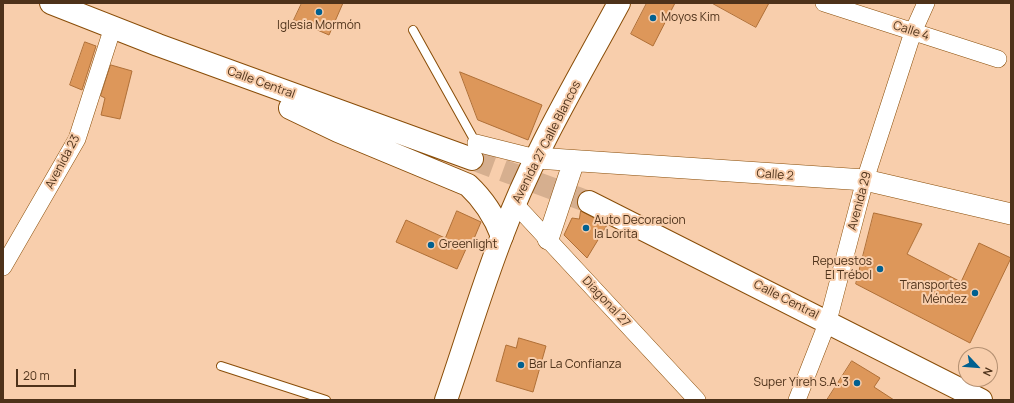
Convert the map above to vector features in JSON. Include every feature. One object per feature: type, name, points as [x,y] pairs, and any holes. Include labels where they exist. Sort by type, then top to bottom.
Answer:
[{"type":"main road","name":"Avenida 27 Calle Blancos","points":[[446,400],[502,236],[515,204],[536,158],[619,3]]},
{"type":"main road","name":"Calle Central","points":[[61,5],[158,45],[474,151]]},
{"type":"main road","points":[[158,45],[338,130],[468,185],[483,198],[494,216],[502,236]]},
{"type":"main road","name":"Calle Central","points":[[589,202],[828,321],[981,400]]},
{"type":"street","name":"Calle 4","points":[[824,3],[998,59]]},
{"type":"street","name":"Avenida 29","points":[[797,400],[828,321],[865,180],[913,32],[926,3]]},
{"type":"street","name":"Avenida 23","points":[[3,267],[76,140],[113,27]]},
{"type":"street","points":[[474,151],[536,158]]},
{"type":"street","name":"Calle 2","points":[[536,158],[865,180],[1011,214]]},
{"type":"street","points":[[548,240],[574,161]]},
{"type":"street","name":"Diagonal 27","points":[[515,204],[697,400]]},
{"type":"lane","points":[[413,30],[474,151]]},
{"type":"lane","points":[[221,366],[326,400]]},
{"type":"building","name":"Iglesia Mormón","points":[[302,3],[343,3],[329,35],[294,20]]},
{"type":"building","name":"Moyos Kim","points":[[647,3],[675,3],[653,46],[631,34]]},
{"type":"building","points":[[712,3],[769,3],[756,27]]},
{"type":"building","points":[[85,42],[96,46],[82,90],[70,85]]},
{"type":"building","points":[[111,65],[132,71],[120,119],[101,115],[105,98],[101,96]]},
{"type":"building","points":[[460,72],[542,105],[528,140],[478,120]]},
{"type":"building","name":"Greenlight","points":[[457,211],[481,222],[473,241],[470,240],[457,269],[396,242],[406,220],[445,238]]},
{"type":"building","name":"Auto Decoracion la Lorita","points":[[581,211],[607,225],[587,258],[564,235],[572,218],[579,219]]},
{"type":"building","points":[[874,213],[922,224],[907,254],[961,282],[979,243],[1011,258],[970,343],[856,284]]},
{"type":"building","name":"Bar La Confianza","points":[[519,338],[546,346],[533,392],[496,381],[506,345],[516,348]]},
{"type":"building","name":"Super Yireh S.A. 3","points":[[852,361],[880,378],[874,387],[894,400],[827,400]]},
{"type":"tunnel","points":[[472,159],[589,202]]},
{"type":"place","name":"Iglesia Mormón","points":[[319,12]]},
{"type":"place","name":"Moyos Kim","points":[[653,18]]},
{"type":"place","name":"Auto Decoracion la Lorita","points":[[586,228]]},
{"type":"place","name":"Greenlight","points":[[431,245]]},
{"type":"place","name":"Repuestos El Trébol","points":[[880,269]]},
{"type":"place","name":"Transportes Méndez","points":[[975,293]]},
{"type":"place","name":"Bar La Confianza","points":[[521,365]]},
{"type":"place","name":"Super Yireh S.A. 3","points":[[857,383]]}]
